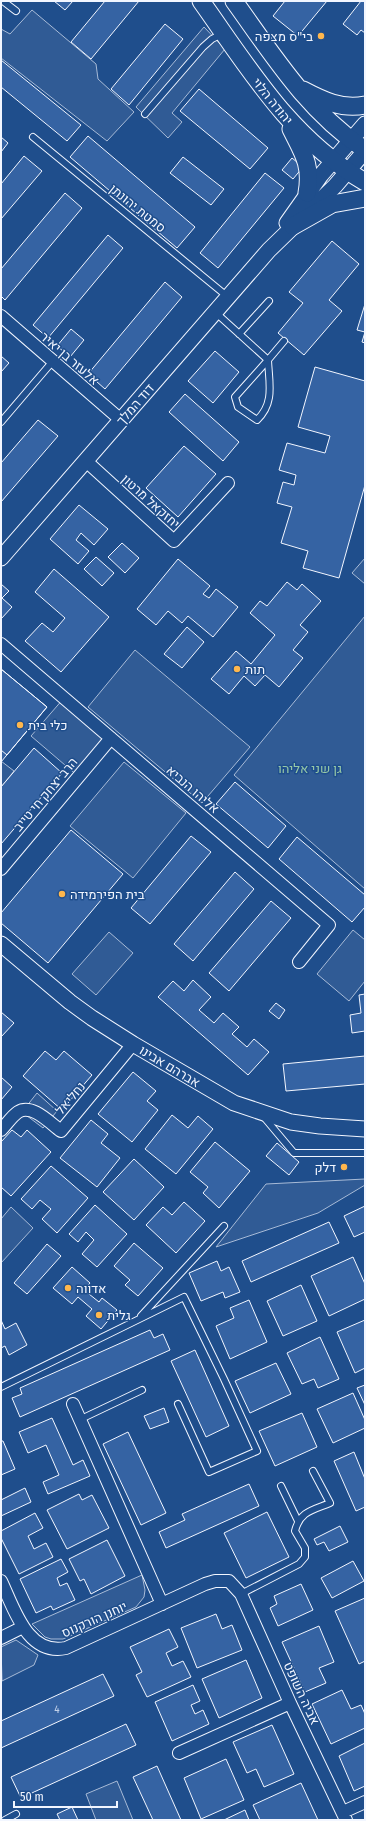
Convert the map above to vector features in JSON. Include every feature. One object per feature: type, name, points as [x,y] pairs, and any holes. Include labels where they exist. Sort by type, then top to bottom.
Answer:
[{"type":"main road","name":"יהודה הלוי","points":[[201,1],[266,93],[294,127],[333,161],[365,182]]},
{"type":"main road","name":"יהודה הלוי","points":[[234,1],[295,86],[314,108],[350,140],[365,151]]},
{"type":"main road","points":[[295,86],[322,100],[332,103],[354,106],[365,105]]},
{"type":"main road","points":[[282,113],[301,148],[309,170],[310,179],[307,193]]},
{"type":"main road","points":[[293,226],[332,204],[365,198]]},
{"type":"street","name":"דוד המלך","points":[[269,250],[307,193],[365,124]]},
{"type":"street","name":"דוד המלך","points":[[1,558],[269,250],[348,172],[365,151]]},
{"type":"street","name":"אלעזר בן יאיר","points":[[1,316],[121,420]]},
{"type":"street","name":"יחזקאל מרטון","points":[[86,461],[174,541],[228,483]]},
{"type":"street","name":"אליהו הנביא","points":[[1,644],[329,925],[299,962]]},
{"type":"street","name":"הרב יצחק חי טייב","points":[[1,869],[112,738]]},
{"type":"street","name":"אברהם אבינו","points":[[1,944],[70,1002],[133,1044],[234,1103],[291,1122],[320,1126],[365,1129]]},
{"type":"street","name":"נחליאל","points":[[1,1130],[17,1112],[24,1109],[33,1110],[61,1131],[133,1044]]},
{"type":"street","points":[[73,1404],[81,1419],[162,1604]]},
{"type":"street","name":"יוחנן הורקנוס","points":[[1,1581],[23,1628],[31,1638],[50,1649],[59,1650],[205,1584],[215,1581],[229,1581]]},
{"type":"street","name":"אביה השופט","points":[[229,1581],[241,1594],[290,1703],[344,1816]]},
{"type":"street","points":[[1,1638],[23,1628]]},
{"type":"street","points":[[179,1753],[290,1703]]},
{"type":"street","points":[[344,1816],[365,1802]]},
{"type":"lane","points":[[4,1],[16,11]]},
{"type":"lane","points":[[145,114],[203,47],[212,39],[224,33]]},
{"type":"lane","name":"סמטת יהונתן","points":[[33,137],[228,297]]},
{"type":"lane","points":[[239,334],[269,301]]},
{"type":"lane","points":[[215,312],[268,360],[270,401],[265,412],[257,420],[238,407],[235,397],[268,360],[284,341]]},
{"type":"lane","points":[[1,422],[53,361]]},
{"type":"lane","points":[[260,1112],[294,1152],[365,1153]]},
{"type":"lane","points":[[139,1319],[224,1226]]},
{"type":"lane","points":[[1,1387],[184,1297],[257,1451],[209,1472],[178,1404]]},
{"type":"lane","points":[[81,1419],[142,1390]]},
{"type":"lane","points":[[241,1594],[299,1564],[305,1557],[305,1548],[296,1532],[298,1521],[305,1514],[330,1503],[313,1471]]},
{"type":"lane","points":[[281,1486],[298,1521]]},
{"type":"lane","points":[[5,1820],[16,1814]]},
{"type":"shaded area","points":[[32,10],[96,64],[98,79],[134,112],[107,141],[1,58],[1,29],[10,34]]},
{"type":"shaded area","points":[[204,27],[225,49],[172,113],[182,122],[168,138],[136,107]]},
{"type":"shaded area","points":[[365,558],[365,584],[352,573]]},
{"type":"shaded area","name":"גן שני אליהו","points":[[365,616],[365,889],[234,775]]},
{"type":"shaded area","points":[[135,650],[250,747],[202,803],[88,707]]},
{"type":"shaded area","points":[[64,698],[111,738],[79,777],[31,736]]},
{"type":"shaded area","points":[[1,761],[14,771],[1,787]]},
{"type":"shaded area","points":[[124,762],[186,813],[133,878],[70,826]]},
{"type":"shaded area","points":[[353,930],[365,940],[365,981],[349,1001],[317,974]]},
{"type":"shaded area","points":[[109,932],[133,953],[96,995],[72,974]]},
{"type":"shaded area","points":[[37,1093],[57,1111],[43,1128],[22,1112]]},
{"type":"shaded area","points":[[365,1179],[365,1185],[318,1213],[216,1247],[266,1184]]},
{"type":"shaded area","points":[[11,1207],[33,1228],[1,1263],[1,1219]]},
{"type":"shaded area","points":[[142,1575],[145,1590],[144,1597],[136,1607],[63,1639],[51,1639],[45,1637],[32,1624]]},
{"type":"shaded area","points":[[16,1640],[38,1655],[34,1665],[2,1681],[1,1647]]},
{"type":"shaded area","points":[[117,1781],[133,1820],[96,1820],[86,1794]]},
{"type":"building","points":[[54,1],[73,1],[65,10]]},
{"type":"building","points":[[105,1],[139,1],[91,59],[71,42]]},
{"type":"building","points":[[285,1],[327,1],[298,36],[273,16]]},
{"type":"building","points":[[361,1],[365,1],[365,33],[361,30],[357,35],[343,24]]},
{"type":"building","points":[[165,24],[183,39],[129,105],[111,89]]},
{"type":"building","points":[[1,60],[81,125],[67,141],[1,87]]},
{"type":"building","points":[[199,89],[268,148],[250,169],[180,111]]},
{"type":"building","points":[[88,136],[195,227],[177,248],[70,157]]},
{"type":"building","points":[[1,137],[8,143],[1,152]]},
{"type":"building","points":[[24,156],[42,171],[1,219],[1,184]]},
{"type":"building","points":[[183,157],[224,189],[211,205],[170,173]]},
{"type":"building","points":[[292,158],[303,167],[293,179],[282,170]]},
{"type":"building","points":[[265,173],[284,188],[218,268],[200,253]]},
{"type":"building","points":[[65,193],[82,208],[5,300],[1,296],[1,269]]},
{"type":"building","points":[[108,235],[123,248],[48,338],[33,325]]},
{"type":"building","points":[[332,241],[359,264],[329,300],[342,311],[304,355],[278,333],[303,303],[289,292]]},
{"type":"building","points":[[165,282],[182,297],[105,389],[88,374]]},
{"type":"building","points":[[365,304],[365,332],[357,330]]},
{"type":"building","points":[[71,329],[84,340],[70,357],[57,346]]},
{"type":"building","points":[[365,332],[365,343],[362,342]]},
{"type":"building","points":[[215,351],[239,372],[213,403],[188,381]]},
{"type":"building","points":[[1,356],[9,363],[1,372]]},
{"type":"building","points":[[315,367],[365,381],[365,485],[339,578],[303,568],[308,551],[281,543],[292,507],[277,503],[283,482],[294,485],[296,475],[279,470],[287,443],[325,453],[330,436],[298,427]]},
{"type":"building","points":[[185,394],[239,442],[223,461],[169,412]]},
{"type":"building","points":[[38,420],[58,436],[1,502],[1,463]]},
{"type":"building","points":[[184,446],[216,474],[178,517],[146,488]]},
{"type":"building","points":[[79,505],[108,529],[94,545],[81,533],[76,540],[89,551],[78,564],[50,539]]},
{"type":"building","points":[[122,543],[139,558],[125,573],[108,557]]},
{"type":"building","points":[[96,557],[114,573],[102,586],[84,569]]},
{"type":"building","points":[[178,559],[210,586],[203,594],[209,598],[216,589],[238,607],[213,637],[188,616],[182,623],[168,611],[156,625],[137,609]]},
{"type":"building","points":[[54,569],[109,617],[61,672],[25,641],[42,623],[53,632],[65,618],[35,592]]},
{"type":"building","points":[[287,582],[297,590],[302,584],[321,601],[300,625],[308,632],[293,650],[303,658],[279,687],[265,675],[255,686],[244,676],[229,694],[211,679],[236,651],[251,664],[275,635],[250,613],[260,601],[267,606]]},
{"type":"building","points":[[1,584],[9,591],[2,598],[12,607],[1,619]]},
{"type":"building","points":[[187,627],[204,642],[182,668],[164,654]]},
{"type":"building","points":[[1,669],[47,707],[1,762]]},
{"type":"building","points":[[1,669],[47,707],[7,755],[1,750]]},
{"type":"building","points":[[34,748],[62,773],[1,844],[1,787]]},
{"type":"building","points":[[235,782],[286,826],[268,848],[216,804]]},
{"type":"building","name":"בית הפירמידה","points":[[71,830],[123,874],[48,963],[1,923],[1,913]]},
{"type":"building","points":[[191,836],[211,852],[150,924],[131,908]]},
{"type":"building","points":[[297,837],[365,895],[365,907],[352,922],[279,859]]},
{"type":"building","points":[[235,872],[254,889],[193,961],[174,944]]},
{"type":"building","points":[[271,901],[291,918],[229,991],[209,973]]},
{"type":"building","points":[[193,980],[211,997],[199,1010],[214,1023],[223,1013],[239,1027],[232,1034],[247,1047],[254,1039],[269,1052],[248,1075],[158,997],[173,981],[184,991]]},
{"type":"building","points":[[365,994],[365,1031],[352,1033],[350,1015],[361,1013],[359,995]]},
{"type":"building","points":[[276,1003],[285,1010],[279,1019],[269,1011]]},
{"type":"building","points":[[1,1012],[14,1023],[1,1037]]},
{"type":"building","points":[[45,1051],[56,1060],[64,1051],[92,1075],[62,1110],[23,1076]]},
{"type":"building","points":[[365,1056],[365,1084],[286,1091],[283,1064]]},
{"type":"building","points":[[133,1072],[156,1091],[147,1101],[158,1110],[132,1142],[98,1114]]},
{"type":"building","points":[[1,1077],[12,1087],[1,1100]]},
{"type":"building","points":[[172,1115],[188,1128],[198,1116],[213,1129],[176,1174],[145,1149]]},
{"type":"building","points":[[91,1120],[108,1134],[101,1143],[120,1158],[97,1187],[60,1158]]},
{"type":"building","points":[[12,1130],[21,1137],[27,1130],[51,1152],[11,1196],[1,1187],[1,1142]]},
{"type":"building","points":[[215,1142],[250,1171],[219,1208],[203,1193],[208,1187],[190,1172]]},
{"type":"building","points":[[277,1143],[299,1162],[289,1175],[266,1156]]},
{"type":"building","points":[[134,1159],[164,1187],[134,1220],[103,1192]]},
{"type":"building","points":[[51,1166],[88,1198],[57,1233],[42,1219],[51,1209],[40,1200],[32,1209],[21,1199]]},
{"type":"building","points":[[184,1202],[205,1221],[176,1253],[146,1225],[163,1207],[172,1215]]},
{"type":"building","points":[[95,1205],[127,1234],[97,1267],[82,1254],[94,1240],[86,1232],[78,1242],[69,1234]]},
{"type":"building","points":[[365,1206],[365,1232],[354,1237],[344,1216]]},
{"type":"building","points":[[329,1222],[339,1243],[251,1282],[242,1261]]},
{"type":"building","points":[[134,1243],[163,1268],[138,1296],[125,1285],[130,1280],[114,1266]]},
{"type":"building","points":[[47,1244],[61,1256],[27,1294],[14,1283]]},
{"type":"building","points":[[353,1257],[365,1284],[365,1299],[329,1316],[311,1276]]},
{"type":"building","points":[[217,1261],[221,1271],[229,1267],[240,1292],[225,1298],[223,1292],[201,1301],[189,1273]]},
{"type":"building","points":[[72,1267],[90,1283],[84,1290],[99,1302],[102,1298],[117,1310],[101,1329],[86,1316],[92,1309],[78,1297],[72,1304],[53,1288]]},
{"type":"building","points":[[301,1285],[317,1321],[283,1336],[267,1301]]},
{"type":"building","points":[[249,1300],[267,1342],[230,1359],[216,1326],[234,1318],[230,1308]]},
{"type":"building","points":[[1,1320],[5,1329],[16,1323],[27,1345],[9,1355],[5,1346],[1,1348]]},
{"type":"building","points":[[365,1320],[365,1368],[355,1373],[337,1332]]},
{"type":"building","points":[[150,1330],[154,1338],[163,1334],[170,1350],[20,1417],[12,1398],[22,1394],[20,1388]]},
{"type":"building","points":[[320,1337],[339,1379],[318,1388],[314,1379],[302,1384],[287,1353]]},
{"type":"building","points":[[195,1350],[229,1426],[206,1437],[171,1361]]},
{"type":"building","points":[[276,1363],[291,1394],[250,1413],[235,1381]]},
{"type":"building","points":[[365,1385],[365,1405],[357,1388]]},
{"type":"building","points":[[353,1393],[365,1420],[365,1428],[333,1443],[317,1409]]},
{"type":"building","points":[[164,1408],[169,1422],[150,1429],[144,1416]]},
{"type":"building","points":[[302,1413],[317,1447],[275,1466],[259,1431]]},
{"type":"building","points":[[52,1418],[73,1465],[83,1460],[90,1476],[48,1494],[43,1482],[59,1475],[46,1445],[28,1453],[19,1432]]},
{"type":"building","points":[[128,1432],[166,1513],[141,1525],[103,1444]]},
{"type":"building","points":[[1,1441],[3,1441],[15,1469],[1,1475]]},
{"type":"building","points":[[354,1452],[365,1479],[365,1507],[356,1511],[334,1461]]},
{"type":"building","points":[[249,1484],[259,1506],[166,1548],[159,1532],[185,1520],[182,1514]]},
{"type":"building","points":[[25,1488],[31,1502],[1,1516],[1,1500]]},
{"type":"building","points":[[79,1494],[82,1500],[92,1495],[109,1528],[67,1549],[47,1510]]},
{"type":"building","points":[[267,1512],[289,1557],[246,1578],[224,1533]]},
{"type":"building","points":[[35,1513],[43,1528],[28,1536],[34,1549],[46,1543],[53,1557],[19,1574],[1,1538],[1,1531]]},
{"type":"building","points":[[340,1526],[348,1542],[329,1551],[324,1542],[317,1545],[314,1539]]},
{"type":"building","points":[[107,1540],[125,1576],[91,1594],[84,1579],[80,1581],[69,1559]]},
{"type":"building","points":[[61,1559],[68,1572],[57,1578],[60,1586],[67,1583],[75,1600],[53,1610],[51,1606],[36,1613],[20,1579]]},
{"type":"building","points":[[353,1561],[364,1581],[332,1598],[321,1578]]},
{"type":"building","points":[[301,1584],[313,1610],[278,1626],[270,1608],[277,1604],[274,1596]]},
{"type":"building","points":[[365,1598],[365,1661],[359,1664],[335,1611]]},
{"type":"building","points":[[216,1614],[222,1629],[232,1625],[242,1650],[197,1668],[181,1628]]},
{"type":"building","points":[[319,1626],[334,1662],[319,1668],[326,1683],[305,1692],[282,1642]]},
{"type":"building","points":[[169,1629],[178,1647],[166,1653],[172,1666],[183,1661],[191,1677],[147,1697],[136,1675],[142,1672],[130,1647]]},
{"type":"building","points":[[246,1660],[262,1698],[219,1718],[202,1679]]},
{"type":"building","points":[[103,1674],[114,1696],[1,1748],[1,1721]]},
{"type":"building","points":[[193,1685],[200,1701],[191,1705],[195,1714],[203,1710],[209,1724],[172,1741],[155,1702]]},
{"type":"building","points":[[342,1690],[351,1709],[361,1705],[365,1714],[365,1728],[331,1744],[312,1704]]},
{"type":"building","points":[[126,1724],[136,1745],[21,1798],[11,1777]]},
{"type":"building","points":[[272,1725],[294,1774],[264,1787],[256,1769],[247,1773],[233,1742]]},
{"type":"building","points":[[365,1743],[365,1786],[354,1791],[339,1756]]},
{"type":"building","points":[[226,1759],[244,1800],[201,1819],[184,1778]]},
{"type":"building","points":[[157,1766],[181,1820],[153,1820],[133,1777]]},
{"type":"building","points":[[301,1783],[318,1820],[260,1820],[253,1805]]},
{"type":"building","points":[[72,1807],[78,1820],[60,1820],[57,1814]]},
{"type":"building","points":[[245,1810],[249,1820],[224,1820]]},
{"type":"place","name":"בי\"ס מצפה","points":[[321,36]]},
{"type":"place","name":"תות","points":[[237,669]]},
{"type":"place","name":"כלי בית","points":[[20,725]]},
{"type":"place","name":"בית הפירמידה","points":[[62,894]]},
{"type":"place","name":"דלק","points":[[344,1167]]},
{"type":"place","name":"אדווה","points":[[68,1288]]},
{"type":"place","name":"גלית","points":[[99,1315]]}]
